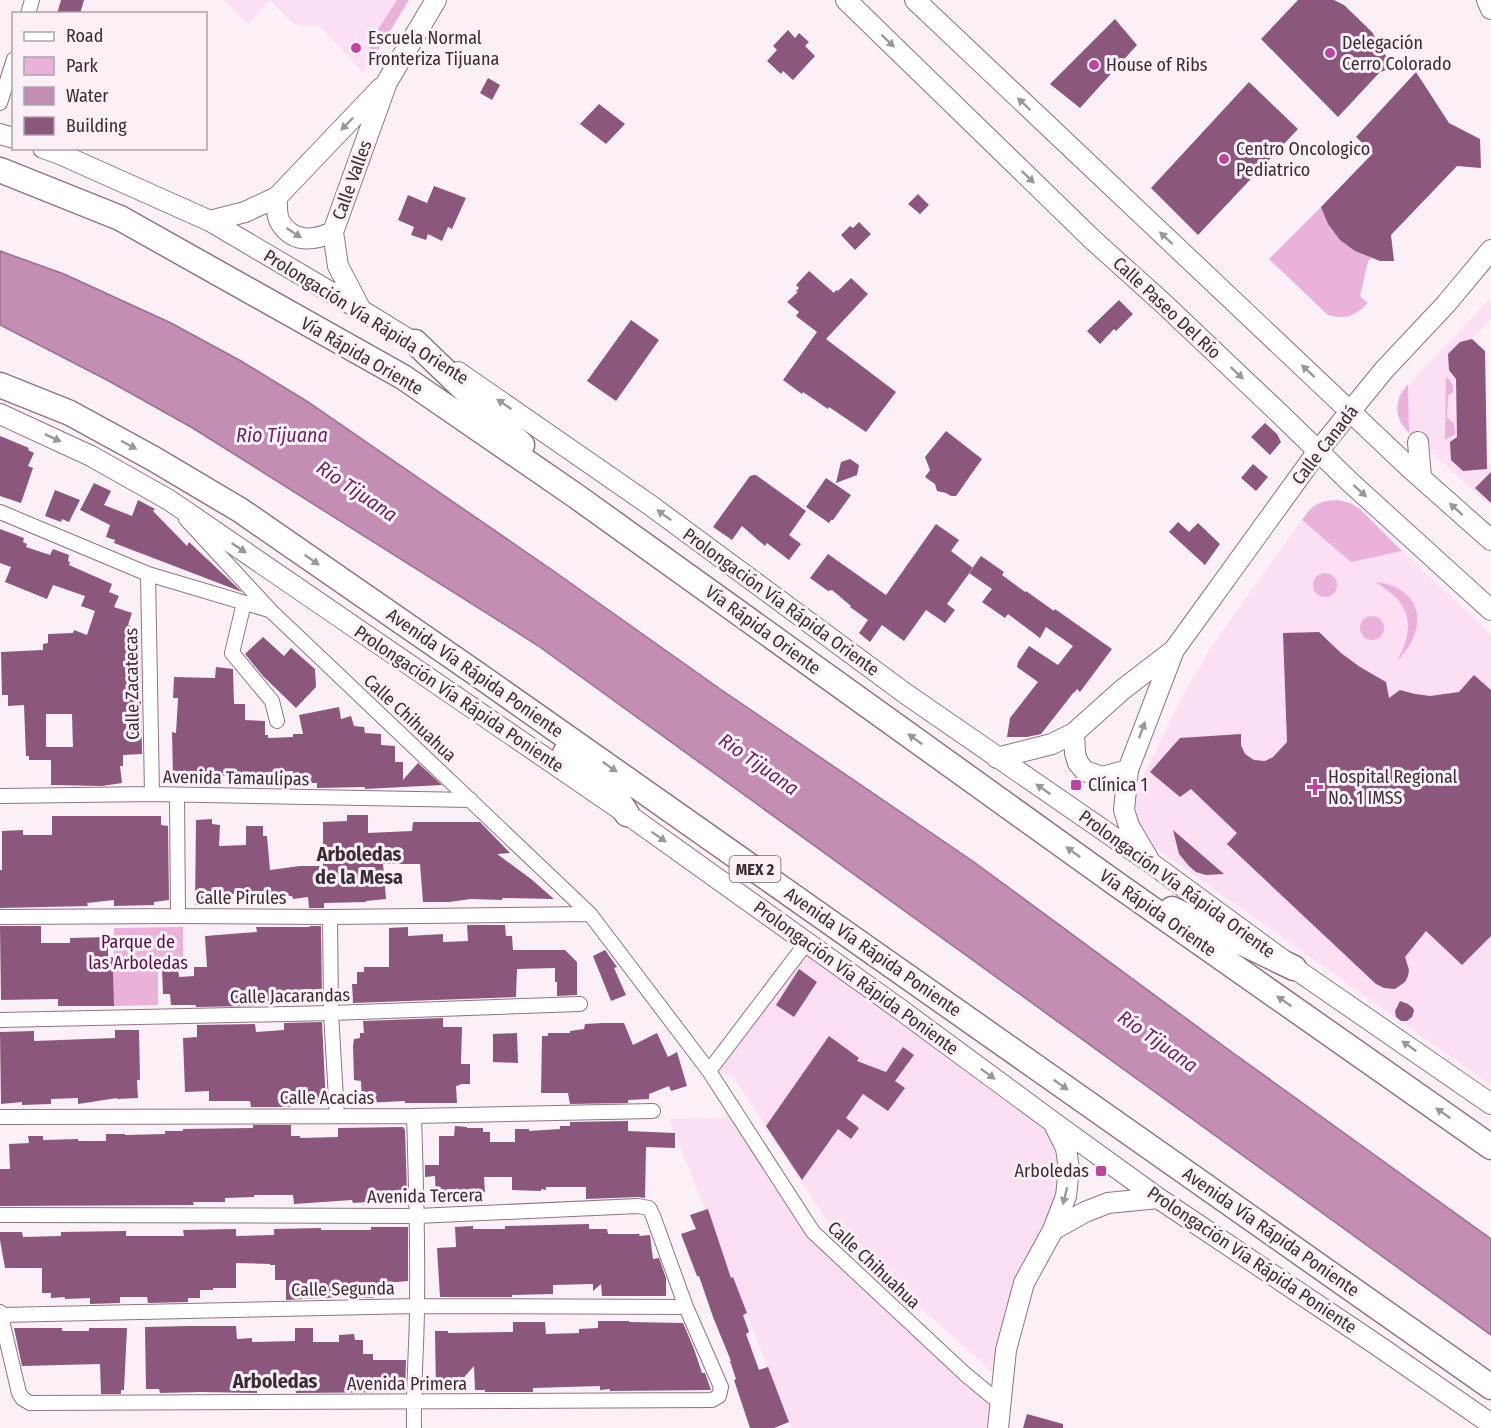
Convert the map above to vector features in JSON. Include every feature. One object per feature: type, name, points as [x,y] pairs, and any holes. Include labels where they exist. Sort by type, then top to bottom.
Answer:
[{"type":"highway","name":"Vía Rápida Oriente","points":[[0,170],[120,218],[403,377],[576,496],[1115,883],[1491,1147]]},
{"type":"highway","points":[[415,342],[576,496]]},
{"type":"highway","name":"Avenida Vía Rápida Poniente","points":[[0,385],[70,413],[240,510],[1491,1387]]},
{"type":"highway","points":[[477,674],[486,689],[613,792],[627,814]]},
{"type":"highway","points":[[1115,883],[1294,968]]},
{"type":"main road","name":"Calle Valles","points":[[361,310],[338,266],[333,232],[387,82],[436,0]]},
{"type":"main road","name":"Calle Paseo Del Río","points":[[846,0],[1093,240],[1164,304],[1351,483],[1491,610]]},
{"type":"main road","points":[[915,0],[1421,478],[1491,540]]},
{"type":"main road","points":[[1487,0],[1491,9]]},
{"type":"main road","name":"Calle Valles","points":[[210,221],[245,212],[277,197],[387,82]]},
{"type":"main road","name":"Prolongación Vía Rápida Oriente","points":[[49,150],[210,221],[415,342],[650,506],[906,694],[1491,1104]]},
{"type":"main road","points":[[277,197],[279,221],[290,232],[306,240],[320,238],[333,232]]},
{"type":"main road","name":"Calle Canadá","points":[[1150,863],[1129,826],[1124,810],[1128,770],[1174,650],[1318,451],[1384,370],[1446,304],[1491,250]]},
{"type":"main road","name":"Prolongación Vía Rápida Poniente","points":[[0,414],[92,456],[169,500],[627,814],[1158,1198],[1491,1424]]},
{"type":"main road","points":[[1418,442],[1421,478]]},
{"type":"main road","name":"Calle Canadá","points":[[998,758],[1053,744],[1074,733],[1122,690],[1174,650]]},
{"type":"main road","points":[[1074,733],[1075,753],[1078,763],[1085,771],[1102,777],[1128,770]]},
{"type":"main road","points":[[998,1428],[1006,1350],[1024,1283],[1053,1230],[1066,1196],[1070,1169],[1066,1148],[1053,1122]]},
{"type":"main road","points":[[1053,1230],[1085,1212],[1108,1203],[1158,1198]]},
{"type":"street","points":[[0,104],[12,63]]},
{"type":"street","points":[[169,500],[271,611]]},
{"type":"street","name":"Calle Chihuahua","points":[[0,512],[148,574],[271,611],[590,914],[709,1071],[813,1233],[1000,1403]]},
{"type":"street","name":"Calle Zacatecas","points":[[148,574],[152,794]]},
{"type":"street","points":[[244,603],[232,654],[272,701],[277,721]]},
{"type":"street","name":"Avenida Tamaulipas","points":[[0,796],[152,794],[471,800]]},
{"type":"street","points":[[177,795],[178,916]]},
{"type":"street","name":"Calle Pirules","points":[[0,917],[590,914]]},
{"type":"street","points":[[330,917],[337,1116]]},
{"type":"street","points":[[709,1071],[807,942]]},
{"type":"street","name":"Calle Jacarandas","points":[[0,1020],[332,1013],[580,1004]]},
{"type":"street","name":"Calle Acacias","points":[[0,1117],[414,1116],[653,1111]]},
{"type":"street","points":[[414,1116],[417,1216],[414,1428]]},
{"type":"street","name":"Avenida Tercera","points":[[0,1215],[417,1216],[638,1206],[649,1208],[686,1307],[721,1387],[719,1396]]},
{"type":"street","name":"Calle Segunda","points":[[0,1313],[417,1306],[686,1307]]},
{"type":"street","name":"Avenida Primera","points":[[0,1313],[19,1393],[30,1403],[712,1400],[719,1396]]},
{"type":"shaded area","points":[[224,0],[270,0],[248,24]]},
{"type":"shaded area","points":[[270,0],[409,0],[363,73],[321,27],[294,24]]},
{"type":"shaded area","points":[[1488,301],[1491,304],[1491,319],[1472,339],[1485,351],[1487,462],[1491,466],[1490,505],[1409,433],[1400,423],[1397,409],[1399,395],[1403,390]]},
{"type":"shaded area","name":"Hospital Regional No. 1 IMSS","points":[[1338,500],[1360,509],[1491,634],[1491,1085],[1164,854],[1148,838],[1137,817],[1137,793],[1141,781],[1182,697],[1211,647],[1312,507],[1320,502]]},
{"type":"shaded area","points":[[807,942],[1053,1122],[1069,1169],[1024,1283],[1002,1381],[830,1226],[733,1076],[709,1071]]},
{"type":"shaded area","points":[[739,1117],[813,1232],[1000,1403],[998,1428],[792,1428],[669,1119]]},
{"type":"green space","points":[[397,0],[409,0],[374,57],[368,45]]},
{"type":"green space","points":[[1321,207],[1330,225],[1346,244],[1372,258],[1368,261],[1360,296],[1368,303],[1359,311],[1346,317],[1328,315],[1269,259]]},
{"type":"green space","points":[[1446,376],[1453,385],[1453,392],[1448,396],[1447,417],[1454,423],[1455,434],[1445,440]]},
{"type":"green space","points":[[1408,384],[1409,433],[1400,421],[1397,409],[1400,397]]},
{"type":"green space","points":[[1338,500],[1360,509],[1402,551],[1351,562],[1302,520],[1317,504]]},
{"type":"green space","points":[[1325,573],[1330,574],[1336,580],[1336,590],[1330,596],[1325,597],[1320,596],[1314,590],[1313,585],[1314,580],[1320,574]]},
{"type":"green space","points":[[1375,582],[1399,589],[1415,607],[1417,626],[1414,636],[1396,662],[1403,649],[1408,621],[1400,603]]},
{"type":"green space","points":[[1372,616],[1380,620],[1384,628],[1380,636],[1372,640],[1364,636],[1360,628],[1364,620]]},
{"type":"green space","name":"Parque de las Arboledas","points":[[183,927],[183,966],[158,966],[158,1005],[114,1006],[114,928]]},
{"type":"water","name":"Rio Tijuana","points":[[0,251],[64,274],[171,323],[241,361],[308,402],[723,691],[974,862],[1491,1239],[1491,1335],[537,645],[191,427],[107,380],[0,325]]},
{"type":"building","points":[[61,0],[84,0],[81,12],[58,12]]},
{"type":"building","name":"Delegación Cerro Colorado","points":[[1298,0],[1334,0],[1344,5],[1372,32],[1393,68],[1380,72],[1338,117],[1261,39]]},
{"type":"building","name":"House of Ribs","points":[[1115,19],[1137,45],[1080,108],[1050,84]]},
{"type":"building","points":[[788,30],[795,38],[799,33],[809,42],[805,46],[815,56],[793,80],[783,71],[781,74],[767,61],[777,50],[773,46]]},
{"type":"building","points":[[1416,72],[1449,123],[1480,139],[1481,168],[1457,166],[1391,235],[1394,261],[1380,261],[1355,251],[1340,240],[1328,224],[1321,207],[1373,153],[1356,137]]},
{"type":"building","points":[[488,78],[500,85],[492,100],[480,93]]},
{"type":"building","name":"Centro Oncologico Pediatrico","points":[[1249,82],[1298,129],[1198,235],[1151,188]]},
{"type":"building","points":[[599,104],[625,124],[606,144],[580,124]]},
{"type":"building","points":[[434,186],[466,198],[452,229],[448,227],[442,241],[428,234],[426,240],[411,235],[414,227],[398,220],[408,195],[427,203]]},
{"type":"building","points":[[918,194],[929,205],[920,214],[908,204]]},
{"type":"building","points":[[859,222],[871,234],[855,250],[841,235],[850,226],[853,228]]},
{"type":"building","points":[[809,271],[834,293],[851,278],[868,294],[826,339],[896,392],[866,432],[783,380],[817,332],[796,316],[799,312],[787,302],[798,292],[796,291],[799,288],[796,285]]},
{"type":"building","points":[[1119,300],[1133,314],[1100,344],[1087,331]]},
{"type":"building","points":[[631,320],[659,340],[616,401],[587,381]]},
{"type":"building","points":[[1472,339],[1485,351],[1487,469],[1463,471],[1451,460],[1450,442],[1457,437],[1456,379],[1449,370],[1448,354],[1460,342]]},
{"type":"building","points":[[1265,423],[1277,434],[1281,442],[1270,455],[1251,437]]},
{"type":"building","points":[[946,431],[982,459],[956,496],[937,491],[935,484],[925,477],[930,470],[925,457]]},
{"type":"building","points":[[0,436],[29,448],[28,450],[34,453],[28,466],[33,468],[21,503],[0,496]]},
{"type":"building","points":[[850,459],[859,465],[857,475],[836,483],[841,462]]},
{"type":"building","points":[[1253,464],[1268,477],[1256,491],[1241,478]]},
{"type":"building","points":[[1491,472],[1491,503],[1475,488]]},
{"type":"building","points":[[756,475],[806,511],[789,535],[801,544],[789,560],[767,543],[765,546],[742,526],[732,540],[713,527],[750,476]]},
{"type":"building","points":[[826,478],[851,495],[829,523],[806,507]]},
{"type":"building","points":[[94,483],[111,491],[104,505],[132,516],[138,500],[155,509],[153,511],[187,546],[189,542],[242,592],[114,543],[115,540],[106,537],[110,525],[80,510]]},
{"type":"building","points":[[55,490],[80,500],[69,522],[62,519],[61,522],[45,516]]},
{"type":"building","points":[[1178,522],[1189,532],[1198,523],[1220,544],[1205,565],[1169,532]]},
{"type":"building","points":[[936,524],[959,540],[951,551],[973,568],[947,604],[955,610],[945,623],[926,610],[904,641],[882,625],[870,642],[859,633],[868,620],[832,590],[828,591],[810,578],[828,554],[886,595]]},
{"type":"building","points":[[0,529],[24,538],[23,542],[27,544],[26,547],[50,555],[53,549],[69,555],[69,565],[112,584],[109,592],[119,596],[114,607],[132,613],[128,625],[134,631],[125,650],[140,653],[142,754],[123,755],[123,766],[120,766],[122,783],[102,786],[51,785],[51,760],[29,760],[29,756],[26,756],[24,705],[8,706],[8,695],[2,695],[1,652],[43,650],[43,644],[48,643],[48,634],[73,633],[74,630],[87,635],[95,611],[81,606],[85,596],[53,585],[47,599],[5,582],[11,567],[0,563]],"holes":[[[46,714],[72,714],[73,747],[46,747]]]},
{"type":"building","points":[[981,556],[1004,572],[1002,575],[1025,592],[1054,611],[1055,609],[1112,649],[1080,692],[1077,689],[1074,692],[1041,734],[1007,737],[1010,718],[1038,682],[1017,667],[1018,662],[1029,646],[1058,665],[1073,646],[1046,627],[1040,638],[1008,614],[1005,618],[982,602],[992,589],[969,573]]},
{"type":"building","points":[[1319,632],[1341,653],[1386,682],[1389,698],[1400,690],[1430,696],[1459,692],[1474,675],[1491,690],[1491,936],[1462,965],[1426,931],[1405,957],[1409,970],[1408,976],[1405,982],[1395,989],[1384,988],[1376,984],[1227,844],[1237,833],[1191,789],[1180,797],[1150,772],[1180,738],[1241,734],[1241,745],[1245,754],[1254,760],[1265,761],[1273,757],[1287,742],[1283,633]]},
{"type":"building","points":[[263,637],[284,656],[291,648],[315,669],[316,687],[296,708],[263,676],[245,654]]},
{"type":"building","points":[[216,667],[233,669],[234,704],[245,704],[245,720],[265,721],[265,735],[268,735],[268,738],[293,737],[293,734],[303,734],[299,715],[339,707],[341,719],[351,716],[354,726],[364,727],[365,733],[381,734],[381,745],[395,746],[395,762],[403,762],[403,780],[418,763],[442,785],[365,789],[365,787],[317,788],[317,783],[293,783],[293,771],[267,772],[267,787],[244,787],[244,775],[173,777],[172,732],[176,733],[178,698],[173,698],[174,677],[215,678]]},
{"type":"building","points":[[347,815],[368,815],[368,833],[412,831],[413,822],[480,822],[510,853],[497,854],[554,899],[502,898],[502,900],[423,902],[420,864],[383,864],[386,899],[324,903],[324,908],[309,908],[308,897],[268,898],[268,895],[257,896],[257,892],[230,894],[231,904],[195,905],[196,820],[212,819],[212,824],[220,825],[219,846],[246,845],[246,826],[263,826],[263,836],[267,836],[270,870],[323,866],[323,822],[347,821]]},
{"type":"building","points":[[52,816],[161,816],[161,825],[168,826],[169,900],[154,902],[154,905],[114,906],[114,900],[87,903],[88,906],[0,908],[2,831],[23,830],[23,835],[52,835]]},
{"type":"building","points":[[1173,830],[1224,874],[1206,875],[1196,872],[1189,866],[1179,854]]},
{"type":"building","points":[[467,925],[505,925],[506,936],[512,936],[513,950],[565,950],[577,962],[577,995],[557,996],[555,968],[517,969],[516,997],[353,1003],[352,984],[357,984],[357,972],[364,972],[364,967],[389,967],[389,928],[408,927],[408,936],[443,934],[443,942],[468,941]]},
{"type":"building","points":[[0,926],[41,926],[41,943],[70,943],[70,938],[108,937],[108,958],[113,957],[114,1006],[58,1006],[58,999],[1,1000]]},
{"type":"building","points":[[321,926],[322,1004],[196,1007],[196,1005],[171,1005],[170,994],[163,994],[162,968],[178,967],[179,977],[194,976],[194,967],[207,967],[205,936],[257,932],[256,927]]},
{"type":"building","points":[[605,950],[617,967],[614,968],[626,995],[611,1001],[593,956]]},
{"type":"building","points":[[799,969],[817,982],[794,1017],[776,1005]]},
{"type":"building","points":[[1400,1001],[1413,1008],[1412,1017],[1407,1021],[1401,1021],[1396,1017],[1395,1011]]},
{"type":"building","points":[[443,1018],[443,1027],[462,1027],[461,1064],[470,1064],[470,1084],[456,1086],[457,1103],[405,1103],[405,1101],[362,1103],[361,1081],[354,1080],[353,1046],[354,1039],[360,1038],[360,1033],[364,1033],[363,1021]]},
{"type":"building","points":[[322,1022],[326,1105],[251,1107],[250,1101],[209,1101],[209,1091],[185,1092],[183,1038],[197,1037],[197,1025],[255,1024],[256,1032],[284,1030],[284,1023]]},
{"type":"building","points":[[624,1023],[633,1045],[657,1033],[668,1057],[677,1052],[687,1086],[671,1091],[669,1086],[649,1094],[649,1099],[628,1100],[628,1103],[570,1104],[568,1093],[541,1093],[542,1036],[548,1036],[548,1033],[570,1033],[570,1031],[584,1029],[585,1024]]},
{"type":"building","points":[[115,1030],[139,1030],[138,1098],[117,1098],[78,1104],[78,1098],[51,1099],[51,1104],[22,1105],[22,1102],[1,1104],[0,1032],[34,1031],[34,1041],[115,1038]]},
{"type":"building","points":[[517,1033],[518,1063],[493,1062],[493,1034]]},
{"type":"building","points":[[829,1036],[859,1058],[857,1061],[886,1072],[903,1047],[914,1055],[895,1081],[905,1088],[888,1111],[863,1094],[846,1118],[859,1128],[851,1139],[838,1129],[802,1180],[766,1126]]},
{"type":"building","points":[[628,1121],[628,1131],[675,1133],[675,1148],[646,1147],[645,1198],[586,1199],[586,1187],[546,1187],[546,1190],[541,1189],[541,1191],[512,1190],[512,1177],[484,1177],[485,1192],[468,1195],[468,1201],[453,1201],[453,1198],[436,1198],[435,1176],[425,1177],[425,1165],[439,1165],[439,1136],[454,1136],[455,1126],[483,1128],[483,1132],[490,1132],[490,1142],[515,1142],[515,1129],[529,1129],[529,1131],[560,1129],[560,1126],[570,1126],[570,1122]]},
{"type":"building","points":[[253,1125],[291,1125],[291,1136],[300,1136],[300,1138],[338,1137],[338,1128],[403,1127],[405,1130],[407,1192],[369,1192],[368,1202],[353,1203],[352,1200],[294,1204],[293,1195],[254,1195],[254,1197],[225,1198],[225,1202],[193,1202],[194,1205],[0,1206],[0,1169],[10,1169],[9,1144],[29,1143],[28,1136],[43,1136],[43,1140],[106,1141],[106,1134],[165,1134],[165,1131],[183,1131],[183,1129],[253,1128]]},
{"type":"building","points":[[708,1209],[731,1278],[733,1277],[747,1313],[743,1315],[749,1332],[746,1334],[759,1370],[768,1367],[789,1422],[774,1428],[750,1428],[734,1380],[736,1379],[731,1361],[681,1234],[696,1229],[690,1215]]},
{"type":"building","points":[[589,1224],[589,1229],[607,1229],[608,1234],[650,1235],[653,1259],[659,1258],[666,1278],[666,1296],[602,1296],[601,1284],[593,1291],[593,1284],[553,1285],[553,1294],[512,1295],[512,1297],[440,1297],[437,1248],[456,1247],[455,1227],[505,1229],[505,1226]]},
{"type":"building","points":[[371,1227],[408,1227],[408,1281],[373,1284],[374,1298],[362,1298],[362,1296],[286,1300],[286,1280],[275,1280],[275,1265],[236,1263],[236,1288],[200,1290],[200,1298],[188,1298],[188,1302],[148,1303],[147,1297],[120,1297],[120,1303],[90,1304],[90,1298],[51,1298],[51,1293],[42,1293],[42,1268],[5,1268],[0,1240],[0,1232],[22,1232],[23,1237],[61,1236],[61,1232],[126,1231],[126,1236],[184,1236],[183,1230],[236,1229],[236,1236],[274,1235],[274,1229],[371,1230]]},
{"type":"building","points":[[598,1321],[683,1323],[711,1390],[610,1391],[610,1389],[600,1390],[600,1386],[533,1388],[533,1392],[485,1392],[485,1390],[475,1390],[474,1366],[451,1392],[436,1391],[435,1331],[448,1331],[448,1333],[513,1332],[513,1322],[545,1322],[546,1334],[579,1333],[579,1329],[598,1328]]},
{"type":"building","points":[[236,1326],[237,1339],[252,1338],[252,1342],[295,1341],[295,1328],[313,1328],[313,1342],[339,1342],[339,1335],[354,1334],[355,1340],[363,1340],[363,1354],[373,1354],[373,1360],[406,1360],[405,1392],[296,1393],[295,1384],[257,1384],[257,1393],[160,1393],[159,1389],[146,1389],[145,1327]]},
{"type":"building","points":[[14,1328],[62,1328],[62,1331],[89,1331],[89,1328],[127,1328],[124,1390],[121,1390],[121,1394],[101,1394],[100,1364],[22,1366]]},
{"type":"building","points":[[1027,1414],[1063,1424],[1063,1428],[1023,1428]]},
{"type":"place","name":"Escuela Normal Fronteriza Tijuana","points":[[356,48]]},
{"type":"place","name":"Delegación Cerro Colorado","points":[[1330,53]]},
{"type":"place","name":"House of Ribs","points":[[1094,65]]},
{"type":"place","name":"Centro Oncologico Pediatrico","points":[[1224,159]]},
{"type":"place","name":"Clínica 1","points":[[1076,785]]},
{"type":"place","name":"Hospital Regional No. 1 IMSS","points":[[1315,787]]},
{"type":"place","name":"Arboledas","points":[[1101,1171]]},
{"type":"district","name":"Arboledas de la Mesa","points":[[359,866]]},
{"type":"district","name":"Arboledas","points":[[275,1381]]},
{"type":"water label","name":"Río Tijuana","points":[[357,491]]},
{"type":"water label","name":"Río Tijuana","points":[[759,764]]},
{"type":"water label","name":"Río Tijuana","points":[[1158,1041]]}]
